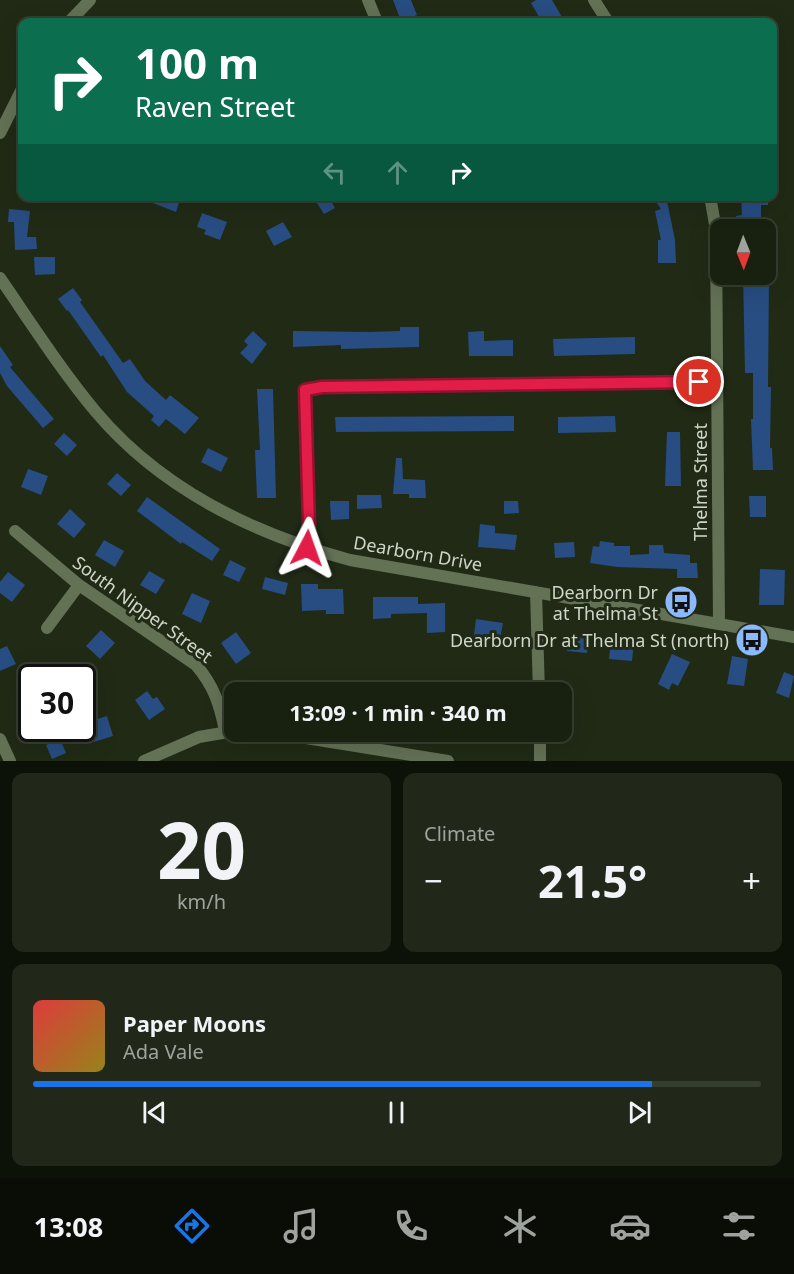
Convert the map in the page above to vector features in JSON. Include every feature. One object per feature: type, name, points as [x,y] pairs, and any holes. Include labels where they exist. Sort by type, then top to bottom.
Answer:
[{"type":"street","points":[[73,18],[90,0]]},
{"type":"street","points":[[368,0],[375,18]]},
{"type":"street","points":[[594,0],[605,18]]},
{"type":"street","points":[[0,133],[18,97]]},
{"type":"street","name":"Thelma Street","points":[[711,201],[716,230],[719,624]]},
{"type":"street","name":"Dearborn Drive","points":[[0,278],[97,413],[143,457],[185,489],[228,515],[307,548],[371,564],[794,637]]},
{"type":"street","points":[[307,548],[309,524],[305,390],[322,387],[717,382]]},
{"type":"street","name":"South Nipper Street","points":[[15,531],[79,585],[196,665],[210,681],[224,714]]},
{"type":"street","points":[[47,628],[79,585]]},
{"type":"street","points":[[536,592],[538,682]]},
{"type":"street","points":[[144,761],[189,741],[224,732]]},
{"type":"street","points":[[0,740],[10,761]]},
{"type":"street","points":[[331,742],[448,761]]},
{"type":"street","points":[[540,742],[540,761]]},
{"type":"building","points":[[393,0],[411,0],[417,15],[400,18]]},
{"type":"building","points":[[536,0],[552,0],[563,18],[540,18],[531,3]]},
{"type":"building","points":[[148,201],[179,201],[176,212]]},
{"type":"building","points":[[331,201],[335,208],[324,214],[317,203]]},
{"type":"building","points":[[655,201],[667,201],[675,240],[676,263],[658,263],[658,240],[661,240],[655,211],[661,209]]},
{"type":"building","points":[[741,201],[768,201],[768,205],[761,205],[761,219],[736,219],[736,216],[742,215]]},
{"type":"building","points":[[9,209],[30,211],[27,237],[36,237],[37,249],[15,250],[14,222],[8,222]]},
{"type":"building","points":[[202,213],[227,222],[220,240],[204,234],[206,230],[197,227]]},
{"type":"building","points":[[283,222],[292,237],[274,246],[266,231]]},
{"type":"building","points":[[34,257],[55,257],[55,274],[35,275]]},
{"type":"building","points":[[743,285],[769,285],[768,387],[771,387],[770,448],[772,448],[773,470],[753,470],[751,419],[753,419],[753,373],[745,373]]},
{"type":"building","points":[[73,288],[82,300],[80,302],[123,363],[130,359],[145,381],[166,400],[170,395],[199,418],[185,434],[166,419],[159,427],[151,420],[154,416],[127,392],[103,355],[101,357],[58,299]]},
{"type":"building","points":[[400,327],[419,327],[419,347],[341,349],[341,345],[293,347],[293,331],[400,331]]},
{"type":"building","points":[[253,331],[267,344],[252,364],[240,353],[248,345],[244,341]]},
{"type":"building","points":[[484,331],[484,341],[513,340],[513,356],[469,356],[468,332]]},
{"type":"building","points":[[635,337],[635,354],[554,356],[553,339]]},
{"type":"building","points":[[0,346],[13,365],[10,367],[54,419],[43,428],[7,386],[0,373]]},
{"type":"building","points":[[257,389],[273,389],[276,498],[257,498],[255,450],[260,450]]},
{"type":"building","points":[[514,416],[514,431],[336,432],[335,417]]},
{"type":"building","points":[[615,416],[616,432],[558,433],[558,417]]},
{"type":"building","points":[[667,432],[680,432],[681,486],[665,486]]},
{"type":"building","points":[[64,433],[77,445],[67,456],[54,444]]},
{"type":"building","points":[[208,448],[228,458],[221,472],[201,462]]},
{"type":"building","points":[[396,458],[402,458],[403,479],[425,480],[426,498],[409,498],[409,494],[393,494]]},
{"type":"building","points":[[28,469],[48,476],[41,495],[21,487]]},
{"type":"building","points":[[117,473],[131,485],[121,496],[107,484]]},
{"type":"building","points":[[357,495],[381,495],[382,508],[357,509]]},
{"type":"building","points":[[749,496],[766,496],[766,517],[750,517]]},
{"type":"building","points":[[147,497],[220,549],[212,561],[182,542],[181,544],[137,511]]},
{"type":"building","points":[[330,501],[349,501],[349,519],[331,520]]},
{"type":"building","points":[[504,501],[518,501],[519,513],[504,514]]},
{"type":"building","points":[[70,509],[86,524],[74,538],[57,524]]},
{"type":"building","points":[[480,524],[495,526],[495,533],[517,535],[515,550],[478,547]]},
{"type":"building","points":[[104,540],[124,551],[115,567],[95,555]]},
{"type":"building","points":[[600,541],[614,543],[614,546],[630,546],[630,555],[649,554],[649,545],[663,545],[664,553],[690,555],[690,563],[697,563],[698,578],[677,578],[677,569],[617,567],[590,563],[593,546],[599,547]]},
{"type":"building","points":[[574,542],[575,557],[555,558],[554,543]]},
{"type":"building","points":[[230,560],[246,568],[239,582],[223,575]]},
{"type":"building","points":[[760,569],[785,570],[784,605],[759,605]]},
{"type":"building","points":[[149,571],[165,580],[156,594],[140,585]]},
{"type":"building","points":[[8,572],[25,585],[12,602],[0,593],[0,582]]},
{"type":"building","points":[[265,577],[288,583],[285,595],[262,589]]},
{"type":"building","points":[[301,584],[318,584],[318,589],[343,589],[344,614],[326,614],[326,610],[302,611]]},
{"type":"building","points":[[192,593],[210,601],[201,623],[182,614]]},
{"type":"building","points":[[373,597],[418,597],[418,604],[445,603],[445,632],[427,633],[427,613],[391,614],[391,618],[373,619]]},
{"type":"building","points":[[476,619],[503,623],[500,639],[474,635]]},
{"type":"building","points":[[101,630],[115,643],[100,659],[86,646]]},
{"type":"building","points":[[236,632],[251,653],[236,664],[221,643]]},
{"type":"building","points":[[569,635],[588,637],[587,653],[567,651]]},
{"type":"building","points":[[611,640],[634,642],[632,661],[609,659]]},
{"type":"building","points":[[7,646],[16,664],[0,671],[0,649]]},
{"type":"building","points":[[672,654],[690,662],[678,686],[672,683],[669,690],[658,684]]},
{"type":"building","points":[[732,656],[748,659],[744,686],[727,684]]},
{"type":"building","points":[[784,672],[794,676],[789,698],[776,693]]},
{"type":"building","points":[[147,691],[153,699],[157,697],[165,709],[149,720],[135,700]]},
{"type":"building","points":[[107,716],[113,736],[96,741],[96,719]]},
{"type":"building","points":[[61,742],[66,753],[52,759],[46,745]]},
{"type":"place","name":"Dearborn Dr at Thelma St","points":[[681,602]]},
{"type":"place","name":"Dearborn Dr at Thelma St (north)","points":[[752,640]]},
{"type":"route","points":[[307,548],[309,524],[305,390],[322,387],[699,382]]}]
